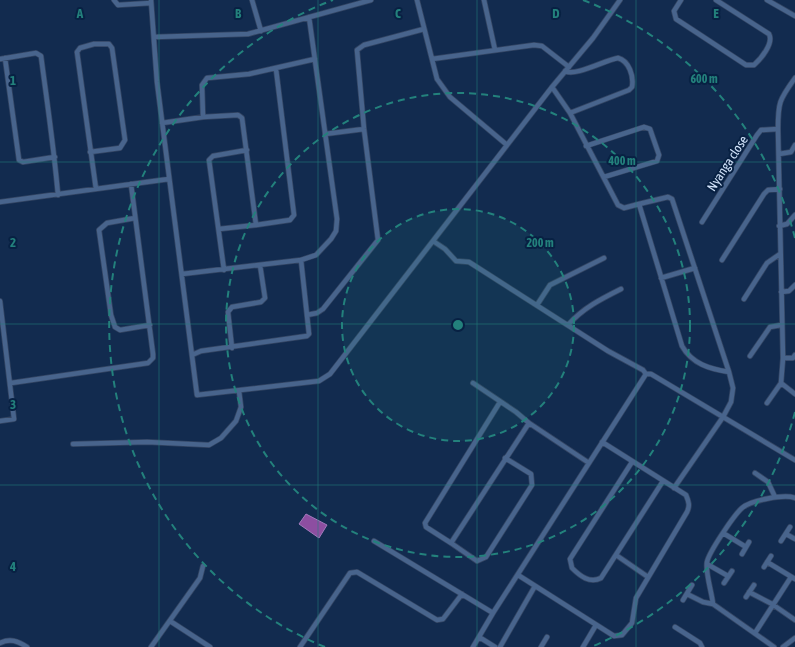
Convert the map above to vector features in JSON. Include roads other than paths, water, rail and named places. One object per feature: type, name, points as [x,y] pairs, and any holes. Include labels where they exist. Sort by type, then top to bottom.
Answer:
[{"type":"street","points":[[114,0],[118,5],[151,2],[162,123],[197,395],[319,381],[330,374],[552,87],[593,38],[620,0]]},
{"type":"street","points":[[252,0],[260,31]]},
{"type":"street","points":[[154,37],[237,36],[371,0]]},
{"type":"street","points":[[417,0],[437,79],[443,89],[450,97],[507,145]]},
{"type":"street","points":[[484,0],[495,50]]},
{"type":"street","points":[[680,0],[674,11],[676,19],[746,65],[754,65],[767,48],[771,37],[769,34],[722,2],[716,0]]},
{"type":"street","points":[[767,0],[795,16]]},
{"type":"street","points":[[182,274],[300,260],[320,253],[336,231],[337,220],[309,17]]},
{"type":"street","points":[[307,316],[317,313],[323,309],[378,240],[364,129],[357,50],[364,45],[424,29]]},
{"type":"street","points":[[90,152],[120,148],[125,140],[112,48],[108,44],[94,44],[80,48],[77,52],[90,152],[96,189]]},
{"type":"street","points":[[432,59],[534,44],[542,46],[569,67]]},
{"type":"street","points":[[55,157],[23,162],[19,160],[2,59],[36,53],[41,56],[50,136],[55,157],[58,195]]},
{"type":"street","points":[[565,71],[569,73],[576,72],[618,58],[624,60],[627,64],[632,81],[632,87],[629,90],[570,113]]},
{"type":"street","points":[[203,118],[202,85],[204,79],[249,74],[315,59]]},
{"type":"street","points":[[219,229],[290,220],[294,215],[276,69]]},
{"type":"street","points":[[767,403],[781,383],[783,358],[779,226],[780,189],[778,108],[781,97],[795,78]]},
{"type":"street","points":[[552,87],[570,113],[618,205],[624,208],[668,197],[672,199],[729,372],[733,393],[731,402],[723,417],[674,488]]},
{"type":"street","points":[[162,123],[203,118],[240,116],[242,118],[256,225]]},
{"type":"street","points":[[586,146],[644,127],[650,129],[659,155],[657,161],[604,177]]},
{"type":"street","points":[[325,134],[364,129]]},
{"type":"street","name":"Nyanga close","points":[[702,222],[757,136],[762,130],[778,129]]},
{"type":"street","points":[[779,154],[791,152],[795,145]]},
{"type":"street","points":[[224,270],[219,229],[213,202],[209,160],[213,156],[247,150]]},
{"type":"street","points":[[0,202],[169,179]]},
{"type":"street","points":[[11,384],[148,363],[153,358],[154,354],[130,184]]},
{"type":"street","points":[[722,260],[764,194],[768,190],[780,189]]},
{"type":"street","points":[[639,204],[682,346],[686,353],[711,369],[729,372]]},
{"type":"street","points":[[779,226],[787,224],[795,215]]},
{"type":"street","points":[[135,218],[107,223],[100,230],[111,315],[116,327],[120,330],[150,325]]},
{"type":"street","points":[[433,240],[445,249],[456,261],[469,262],[608,351],[643,370],[646,374],[651,374],[706,406],[795,460]]},
{"type":"street","points":[[744,299],[767,263],[780,254]]},
{"type":"street","points":[[537,305],[550,285],[604,258]]},
{"type":"street","points":[[192,355],[201,351],[232,348],[307,336],[309,334],[300,260]]},
{"type":"street","points":[[232,348],[228,312],[232,307],[261,302],[265,298],[260,265]]},
{"type":"street","points":[[661,278],[695,268]]},
{"type":"street","points":[[781,292],[789,291],[795,285]]},
{"type":"street","points":[[568,325],[575,317],[595,302],[621,289]]},
{"type":"street","points":[[0,301],[2,346],[11,384],[14,419],[0,421]]},
{"type":"street","points":[[750,356],[770,327],[781,325]]},
{"type":"street","points":[[783,358],[793,358],[795,355]]},
{"type":"street","points":[[473,647],[493,613],[646,374]]},
{"type":"street","points":[[473,383],[589,463]]},
{"type":"street","points":[[781,383],[795,394]]},
{"type":"street","points":[[73,444],[147,442],[209,445],[221,438],[236,421],[241,407],[239,391]]},
{"type":"street","points":[[500,402],[424,523],[426,527],[472,559],[481,560],[486,557],[532,485],[531,474],[505,458]]},
{"type":"street","points":[[451,544],[505,458],[529,423]]},
{"type":"street","points":[[518,575],[596,626],[614,636],[624,634],[632,623],[636,598],[689,507],[686,495],[602,442]]},
{"type":"street","points":[[632,462],[570,559],[570,563],[575,571],[585,578],[596,581],[602,578],[663,481]]},
{"type":"street","points":[[756,473],[768,482],[775,497]]},
{"type":"street","points":[[714,604],[707,564],[723,533],[743,506],[775,497],[787,496],[795,498]]},
{"type":"street","points":[[782,541],[790,527]]},
{"type":"street","points":[[723,533],[746,547]]},
{"type":"street","points":[[786,534],[795,539]]},
{"type":"street","points":[[374,541],[493,613]]},
{"type":"street","points":[[742,554],[749,542]]},
{"type":"street","points":[[616,555],[648,577]]},
{"type":"street","points":[[764,567],[771,556]]},
{"type":"street","points":[[755,633],[772,604],[793,578],[767,562]]},
{"type":"street","points":[[707,564],[728,576]]},
{"type":"street","points":[[151,647],[200,578],[203,566]]},
{"type":"street","points":[[724,583],[732,571]]},
{"type":"street","points":[[300,647],[350,573],[357,572],[437,620],[443,619],[462,594]]},
{"type":"street","points":[[683,600],[692,585]]},
{"type":"street","points":[[746,597],[754,585]]},
{"type":"street","points":[[500,647],[535,586]]},
{"type":"street","points":[[749,592],[772,604],[795,620]]},
{"type":"street","points":[[687,594],[704,602],[714,604],[774,647]]},
{"type":"street","points":[[170,621],[210,647]]},
{"type":"street","points":[[583,647],[596,626]]},
{"type":"street","points":[[676,627],[700,643],[702,647]]},
{"type":"street","points":[[479,637],[495,647]]},
{"type":"street","points":[[541,647],[547,637]]},
{"type":"street","points":[[782,647],[795,638]]},
{"type":"street","points":[[0,643],[6,640],[18,641],[27,647]]}]
